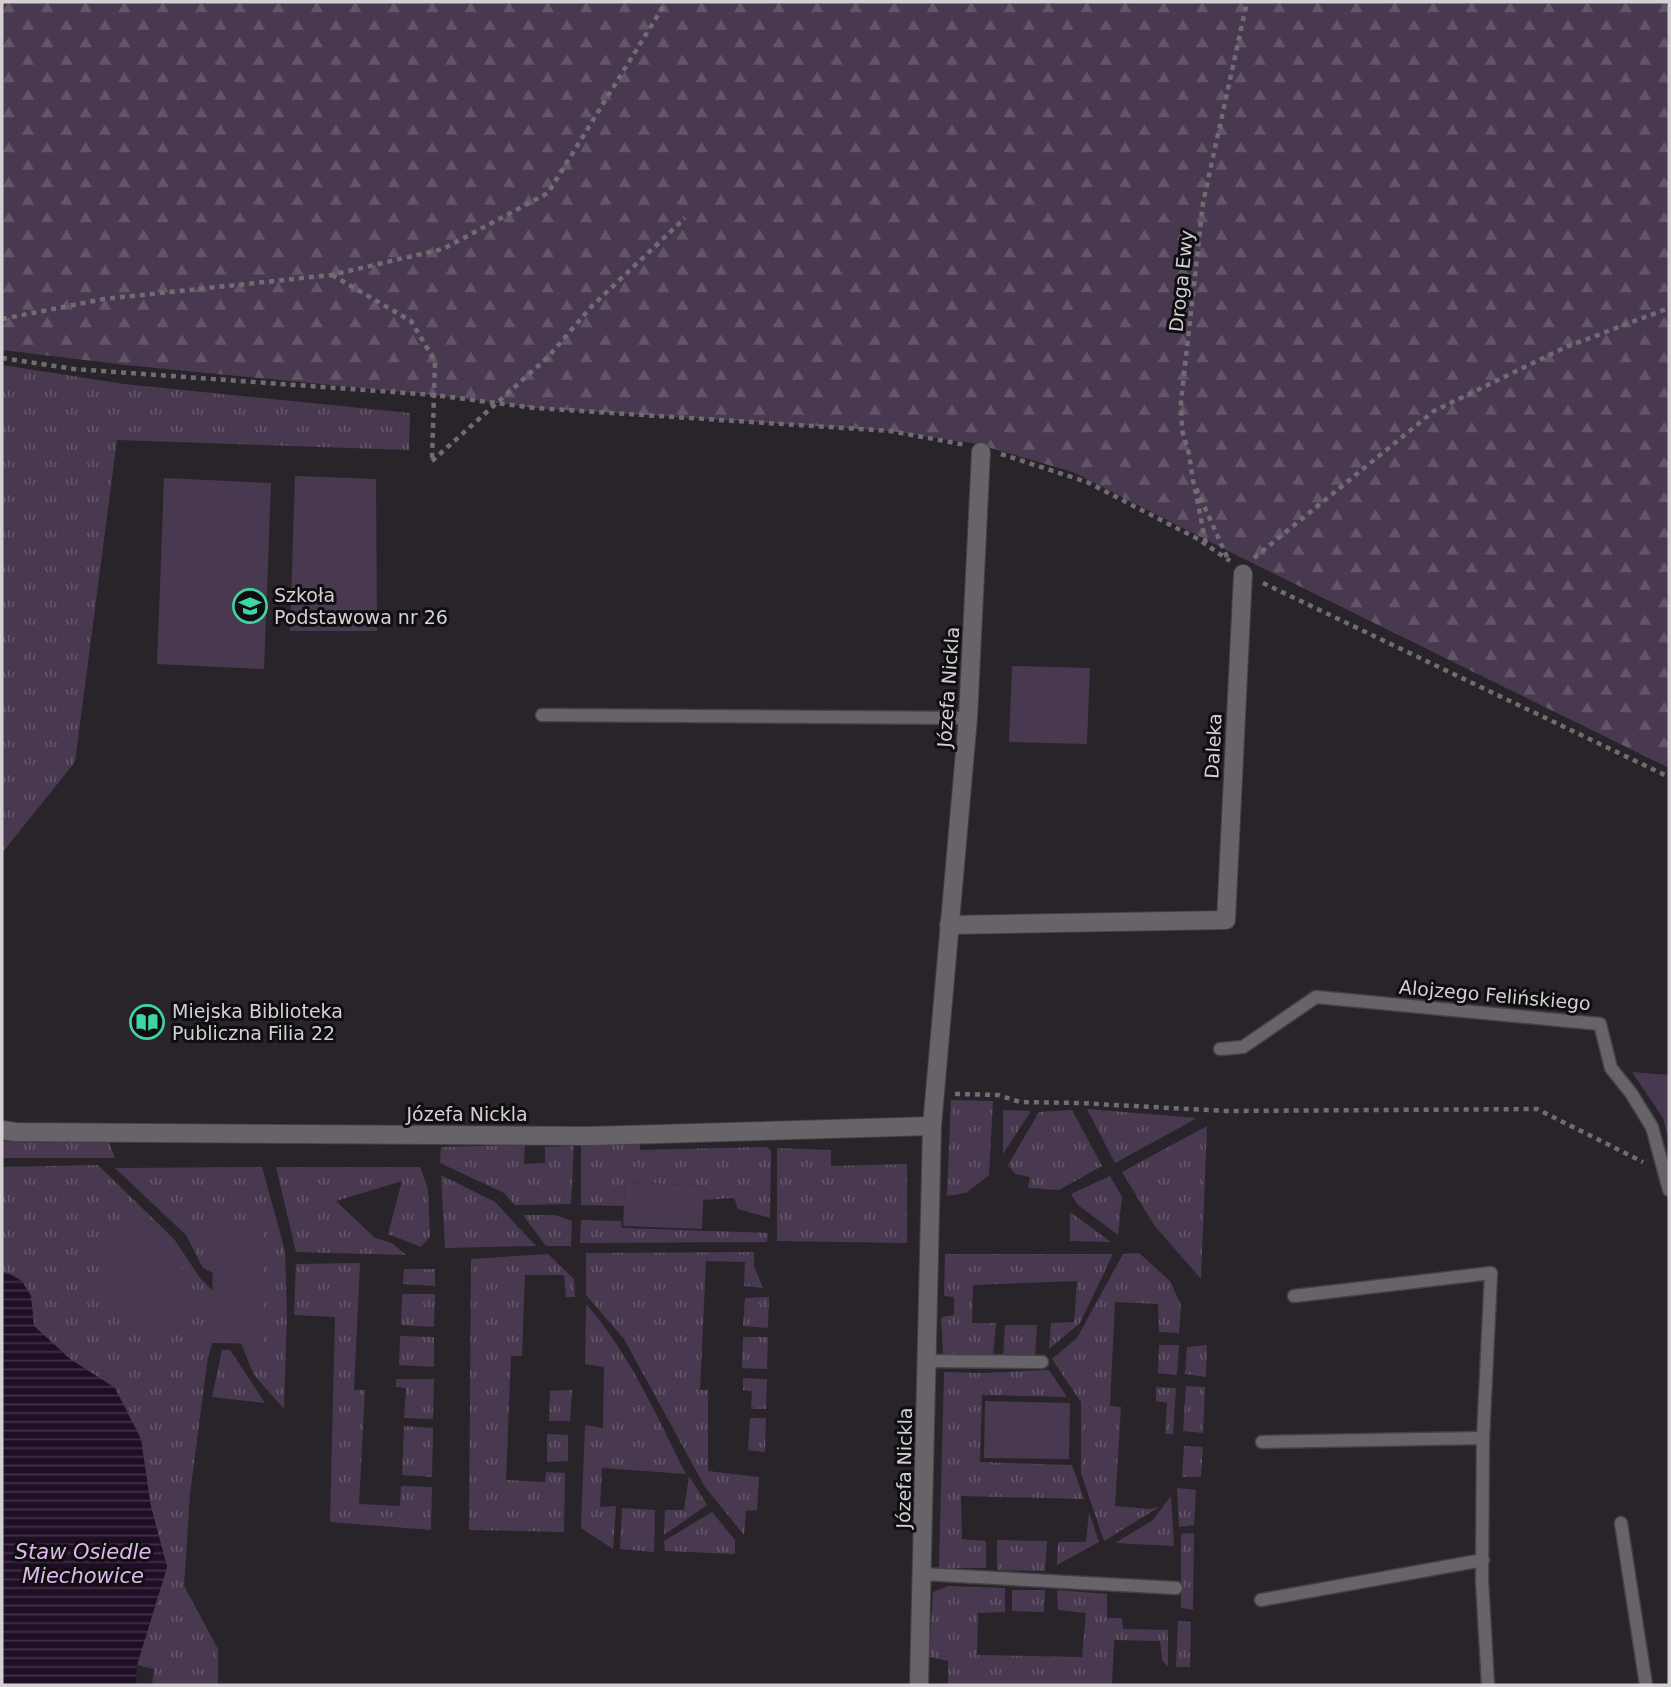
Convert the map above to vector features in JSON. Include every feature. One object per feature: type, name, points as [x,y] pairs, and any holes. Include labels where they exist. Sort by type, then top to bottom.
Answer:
[{"type":"street","name":"Józefa Nickla","points":[[919,1685],[932,1126],[968,718],[980,449]]},
{"type":"street","name":"Daleka","points":[[949,925],[1226,920],[1245,568]]},
{"type":"street","name":"Józefa Nickla","points":[[2,1130],[589,1136],[932,1126]]},
{"type":"lane","points":[[542,715],[968,718]]},
{"type":"lane","name":"Alojzego Felińskiego","points":[[1220,1049],[1243,1047],[1316,997],[1600,1024],[1611,1069],[1632,1093],[1651,1127],[1669,1190]]},
{"type":"lane","points":[[1294,1296],[1491,1273],[1483,1438],[1483,1560],[1488,1685]]},
{"type":"lane","points":[[927,1361],[1042,1362]]},
{"type":"lane","points":[[1262,1442],[1483,1438]]},
{"type":"lane","points":[[1621,1523],[1646,1685]]},
{"type":"lane","points":[[1261,1600],[1483,1560]]},
{"type":"lane","points":[[923,1574],[1176,1588]]},
{"type":"path","points":[[2,319],[104,299],[331,275],[443,249],[548,193],[666,2]]},
{"type":"path","name":"Droga Ewy","points":[[1228,559],[1194,481],[1182,430],[1181,402],[1203,202],[1247,2]]},
{"type":"path","points":[[331,275],[411,321],[435,361],[432,461],[547,358],[592,306],[685,218]]},
{"type":"path","points":[[1245,568],[1434,411],[1566,346],[1669,308]]},
{"type":"path","points":[[2,358],[74,369],[434,395],[535,408],[890,431],[980,449],[1087,482],[1206,544],[1245,568],[1669,777]]},
{"type":"path","points":[[1194,481],[1206,544]]},
{"type":"path","points":[[934,1094],[998,1095],[1020,1102],[1078,1102],[1218,1111],[1537,1109],[1664,1172]]},
{"type":"green space","points":[[2,2],[1669,2],[1669,768],[1073,472],[977,444],[890,431],[535,408],[2,350]]},
{"type":"green space","points":[[2,365],[124,384],[410,413],[409,450],[117,440],[75,762],[2,853]]},
{"type":"green space","points":[[295,476],[376,479],[377,631],[290,631]]},
{"type":"green space","points":[[164,478],[271,483],[264,669],[157,664]]},
{"type":"green space","points":[[1012,666],[1090,668],[1087,744],[1009,742]]},
{"type":"green space","points":[[1632,1072],[1669,1075],[1669,1141],[1663,1118]]},
{"type":"green space","points":[[951,1100],[993,1101],[989,1175],[966,1193],[947,1196]]},
{"type":"green space","points":[[1087,1109],[1197,1118],[1115,1163]]},
{"type":"green space","points":[[1003,1110],[1031,1111],[1003,1154]]},
{"type":"green space","points":[[1072,1110],[1102,1166],[1059,1190],[1028,1188],[1030,1177],[1015,1174],[1008,1165],[1039,1112]]},
{"type":"green space","points":[[1207,1126],[1201,1279],[1154,1225],[1122,1172]]},
{"type":"green space","points":[[2,1141],[109,1142],[115,1158],[2,1158]]},
{"type":"green space","points":[[640,1141],[640,1150],[767,1147],[771,1151],[770,1218],[738,1209],[734,1198],[703,1200],[703,1186],[625,1182],[624,1206],[581,1205],[581,1145]]},
{"type":"green space","points":[[525,1145],[524,1164],[545,1163],[545,1147],[574,1146],[571,1204],[515,1205],[504,1193],[440,1163],[441,1147]]},
{"type":"green space","points":[[777,1148],[831,1150],[831,1166],[907,1164],[907,1243],[777,1241]]},
{"type":"green space","points":[[98,1165],[174,1239],[200,1278],[213,1291],[212,1343],[190,1494],[184,1586],[218,1649],[218,1685],[152,1685],[154,1669],[137,1665],[167,1567],[115,1388],[70,1359],[34,1326],[30,1299],[24,1285],[19,1279],[2,1271],[2,1167]]},
{"type":"green space","points":[[262,1167],[285,1251],[287,1315],[284,1409],[254,1375],[241,1343],[263,1343],[213,1221],[213,1273],[203,1268],[186,1235],[115,1168]]},
{"type":"green space","points":[[276,1167],[420,1167],[428,1189],[430,1236],[421,1247],[388,1234],[402,1181],[336,1201],[375,1238],[392,1243],[406,1255],[296,1252]]},
{"type":"green space","points":[[441,1175],[495,1202],[536,1246],[445,1248]]},
{"type":"green space","points":[[1110,1176],[1122,1197],[1118,1235],[1078,1205],[1071,1194]]},
{"type":"green space","points":[[625,1182],[704,1186],[702,1229],[623,1226]]},
{"type":"green space","points":[[1070,1212],[1111,1242],[1070,1241]]},
{"type":"green space","points":[[523,1215],[555,1215],[572,1221],[571,1246],[546,1246]]},
{"type":"green space","points":[[581,1220],[621,1221],[622,1228],[768,1233],[767,1242],[580,1243]]},
{"type":"green space","points":[[213,1221],[264,1222],[263,1344],[212,1343]]},
{"type":"green space","points":[[116,1228],[140,1229],[171,1249],[191,1286],[194,1311],[181,1330],[172,1337],[150,1344],[109,1297],[103,1286],[98,1242],[106,1231]]},
{"type":"green space","points":[[754,1252],[754,1266],[763,1288],[744,1286],[745,1262],[706,1261],[700,1390],[708,1390],[708,1471],[759,1477],[757,1510],[746,1511],[744,1535],[705,1487],[624,1339],[586,1295],[586,1253]]},
{"type":"green space","points":[[1139,1253],[1170,1281],[1181,1305],[1179,1333],[1159,1332],[1158,1304],[1115,1302],[1110,1406],[1121,1407],[1115,1506],[1150,1509],[1159,1507],[1104,1541],[1081,1473],[1081,1402],[1052,1359],[1077,1338],[1123,1254]]},
{"type":"green space","points":[[548,1254],[574,1279],[575,1297],[566,1297],[564,1275],[525,1275],[522,1356],[511,1356],[506,1480],[545,1482],[546,1472],[565,1473],[564,1532],[469,1530],[471,1259]]},
{"type":"green space","points":[[945,1254],[1113,1254],[1080,1323],[1049,1349],[1051,1323],[1074,1322],[1077,1281],[973,1285],[972,1323],[996,1323],[993,1356],[943,1354],[941,1317],[954,1315],[954,1297],[944,1296]]},
{"type":"green space","points":[[360,1263],[354,1390],[365,1390],[359,1504],[400,1506],[401,1486],[432,1487],[431,1530],[330,1522],[335,1317],[294,1315],[296,1264]]},
{"type":"green space","points":[[404,1269],[435,1269],[435,1286],[403,1284]]},
{"type":"green space","points":[[402,1294],[435,1294],[434,1327],[401,1325]]},
{"type":"green space","points":[[769,1297],[768,1328],[743,1326],[745,1298]]},
{"type":"green space","points":[[586,1304],[629,1364],[686,1474],[602,1468],[600,1507],[616,1506],[613,1549],[581,1528],[585,1425],[603,1428],[604,1367],[585,1364]]},
{"type":"green space","points":[[1005,1325],[1037,1325],[1035,1357],[1003,1358]]},
{"type":"green space","points":[[400,1336],[434,1337],[434,1367],[399,1365]]},
{"type":"green space","points":[[743,1337],[768,1337],[767,1369],[742,1368]]},
{"type":"green space","points":[[1159,1345],[1179,1345],[1177,1375],[1158,1373]]},
{"type":"green space","points":[[1207,1345],[1206,1377],[1185,1374],[1187,1347]]},
{"type":"green space","points":[[222,1350],[230,1350],[265,1403],[212,1397]]},
{"type":"green space","points":[[1049,1370],[1067,1397],[982,1395],[980,1462],[1072,1465],[1084,1499],[961,1496],[962,1539],[986,1541],[986,1568],[939,1568],[944,1372]]},
{"type":"green space","points":[[743,1378],[767,1379],[766,1409],[751,1409],[752,1391],[743,1390]]},
{"type":"green space","points":[[396,1379],[434,1379],[433,1419],[404,1418],[406,1388],[396,1387]]},
{"type":"green space","points":[[1186,1386],[1205,1387],[1203,1433],[1183,1431]]},
{"type":"green space","points":[[1156,1387],[1176,1388],[1173,1434],[1165,1434],[1167,1403],[1156,1401]]},
{"type":"green space","points":[[572,1390],[570,1421],[549,1421],[550,1391]]},
{"type":"green space","points":[[985,1401],[1070,1403],[1069,1459],[984,1458]]},
{"type":"green space","points":[[750,1418],[766,1418],[765,1452],[748,1450]]},
{"type":"green space","points":[[404,1426],[433,1428],[432,1477],[402,1475]]},
{"type":"green space","points":[[547,1434],[568,1435],[568,1461],[547,1462]]},
{"type":"green space","points":[[1184,1446],[1203,1447],[1201,1477],[1182,1477]]},
{"type":"green space","points":[[689,1476],[707,1505],[664,1535],[665,1510],[684,1510]]},
{"type":"green space","points":[[1177,1488],[1196,1490],[1194,1525],[1179,1527]]},
{"type":"green space","points":[[1171,1496],[1174,1546],[1115,1543],[1153,1520]]},
{"type":"green space","points":[[622,1508],[655,1510],[654,1552],[620,1549]]},
{"type":"green space","points":[[712,1512],[735,1540],[735,1554],[665,1551],[664,1541]]},
{"type":"green space","points":[[1089,1512],[1099,1542],[1057,1565],[1058,1542],[1086,1542]]},
{"type":"green space","points":[[1194,1533],[1193,1610],[1181,1608],[1181,1534]]},
{"type":"green space","points":[[997,1540],[1047,1541],[1045,1571],[997,1570]]},
{"type":"green space","points":[[948,1586],[1005,1588],[1005,1612],[978,1613],[977,1655],[1082,1657],[1086,1613],[1058,1610],[1057,1590],[1107,1594],[1107,1618],[1122,1618],[1123,1629],[1168,1630],[1168,1667],[1162,1660],[1160,1641],[1114,1640],[1112,1685],[948,1685],[948,1661],[929,1657],[933,1592]]},
{"type":"green space","points":[[1012,1590],[1045,1590],[1044,1612],[1012,1611]]},
{"type":"green space","points":[[1178,1621],[1191,1622],[1190,1667],[1176,1667]]},
{"type":"water","name":"Staw Osiedle Miechowice","points":[[2,1271],[22,1281],[31,1296],[34,1326],[70,1359],[115,1388],[141,1439],[151,1507],[167,1567],[137,1665],[136,1685],[2,1685]]},
{"type":"place","name":"Szkoła Podstawowa nr 26","points":[[250,606]]},
{"type":"place","name":"Miejska Biblioteka Publiczna Filia 22","points":[[147,1022]]}]
